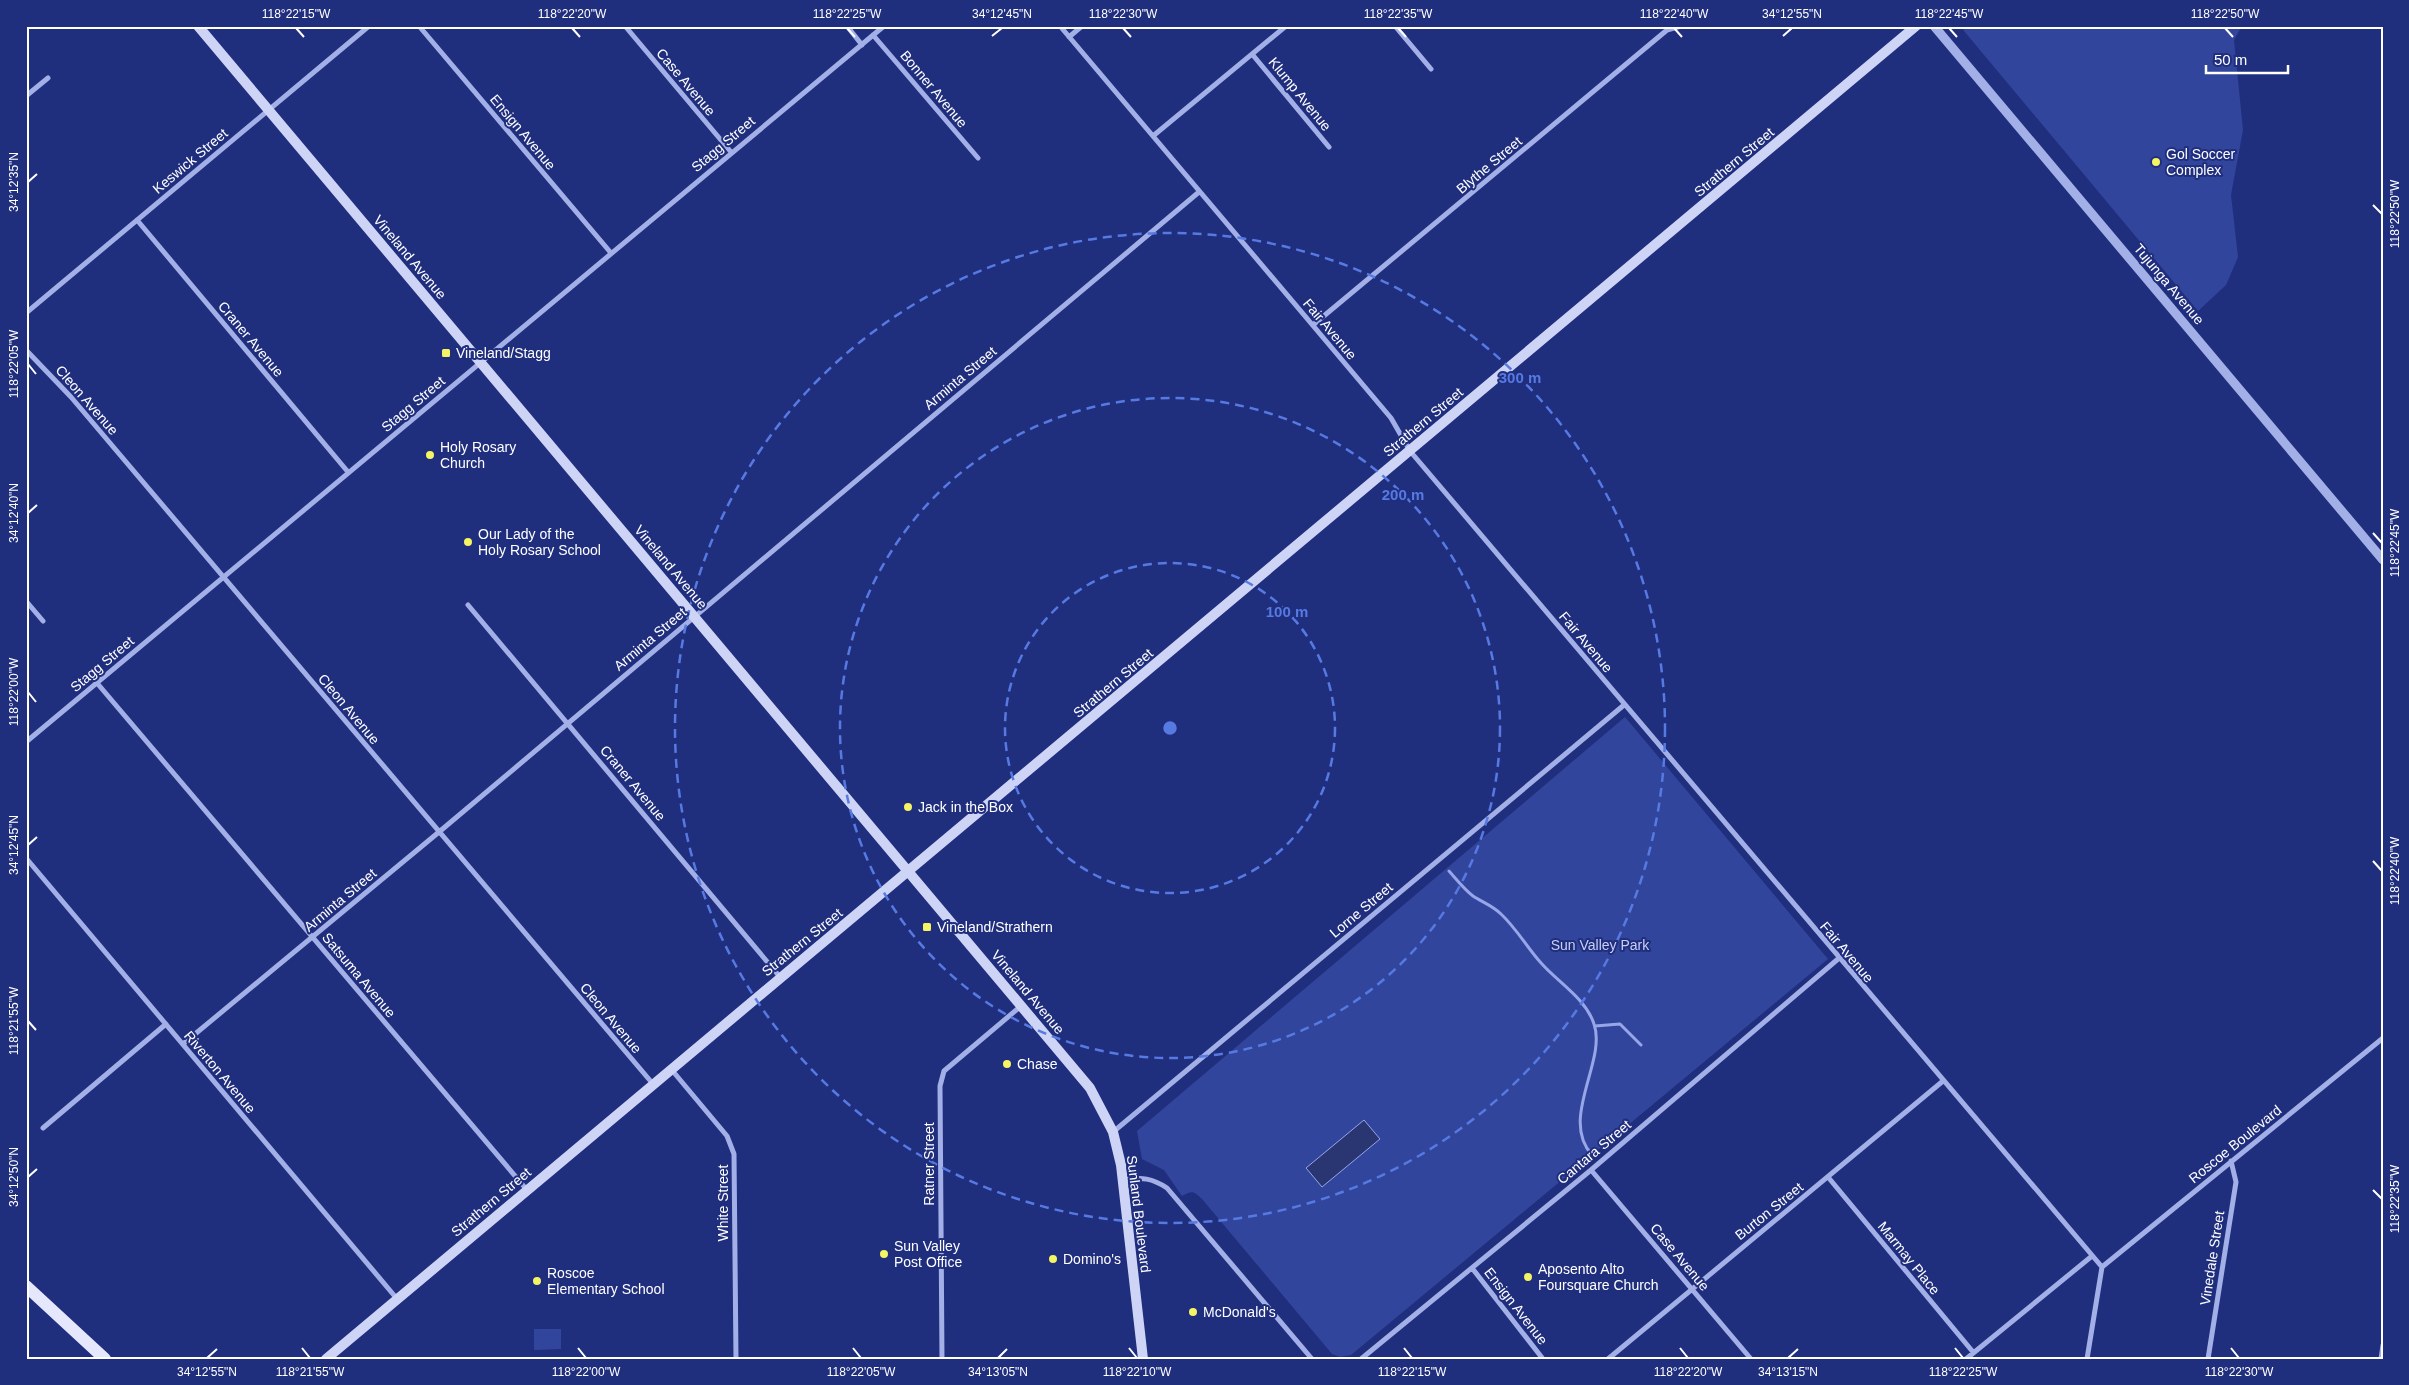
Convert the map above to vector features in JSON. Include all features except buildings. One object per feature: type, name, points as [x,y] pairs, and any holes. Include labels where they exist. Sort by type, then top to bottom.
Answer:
[{"type":"main road","name":"Vineland Avenue","points":[[198,26],[1090,1088],[1113,1132]]},
{"type":"main road","name":"Strathern Street","points":[[326,1359],[1916,26]]},
{"type":"main road","name":"Sunland Boulevard","points":[[1113,1132],[1124,1180],[1142,1359]]},
{"type":"main road","points":[[26,1286],[105,1359]]},
{"type":"street","name":"Keswick Street","points":[[26,313],[369,26]]},
{"type":"street","name":"Ensign Avenue","points":[[419,26],[611,253]]},
{"type":"street","name":"Case Avenue","points":[[625,26],[731,152]]},
{"type":"street","points":[[847,26],[862,45]]},
{"type":"street","name":"Stagg Street","points":[[26,742],[884,26]]},
{"type":"street","name":"Fair Avenue","points":[[1060,26],[1391,418],[1410,451],[1838,959],[2102,1268]]},
{"type":"street","points":[[1069,37],[1082,26]]},
{"type":"street","points":[[1153,136],[1286,26]]},
{"type":"street","points":[[1395,26],[1431,69]]},
{"type":"street","name":"Blythe Street","points":[[1313,325],[1667,30],[1681,26]]},
{"type":"street","name":"Tujunga Avenue","points":[[1934,26],[2383,560]]},
{"type":"street","name":"Bonner Avenue","points":[[873,35],[978,158]]},
{"type":"street","name":"Klump Avenue","points":[[1252,54],[1329,147]]},
{"type":"street","points":[[26,96],[48,78]]},
{"type":"street","name":"Arminta Street","points":[[183,1044],[439,832],[567,722],[1200,192]]},
{"type":"street","name":"Craner Avenue","points":[[137,220],[348,472]]},
{"type":"street","name":"Cleon Avenue","points":[[26,350],[71,397],[653,1084]]},
{"type":"street","points":[[26,601],[43,621]]},
{"type":"street","name":"Craner Avenue","points":[[468,605],[780,977]]},
{"type":"street","name":"Satsuma Avenue","points":[[96,683],[527,1190]]},
{"type":"street","name":"Lorne Street","points":[[1113,1132],[1624,705]]},
{"type":"street","name":"Riverton Avenue","points":[[26,858],[398,1300]]},
{"type":"street","name":"Cantara Street","points":[[1361,1359],[1591,1170],[1838,959]]},
{"type":"street","name":"Ratner Street","points":[[942,1359],[940,1086],[944,1070],[1021,1006]]},
{"type":"street","points":[[43,1128],[166,1024]]},
{"type":"street","name":"Roscoe Boulevard","points":[[2102,1268],[2383,1038]]},
{"type":"street","name":"White Street","points":[[671,1069],[727,1136],[734,1154],[736,1359]]},
{"type":"street","name":"Burton Street","points":[[1608,1359],[1943,1081]]},
{"type":"street","name":"Vinedale Street","points":[[2208,1359],[2236,1182],[2231,1161]]},
{"type":"street","name":"Case Avenue","points":[[1591,1170],[1751,1359]]},
{"type":"street","points":[[1124,1180],[1140,1177],[1154,1180],[1167,1188],[1312,1359]]},
{"type":"street","name":"Marmay Place","points":[[1828,1177],[1973,1352]]},
{"type":"street","points":[[1966,1359],[2092,1256]]},
{"type":"street","name":"Ensign Avenue","points":[[1472,1268],[1542,1359]]},
{"type":"street","points":[[2087,1359],[2102,1268]]},
{"type":"street","points":[[2381,1359],[2383,1345]]},
{"type":"green space","name":"Gol Soccer Complex","points":[[1963,26],[2242,26],[2234,40],[2243,130],[2231,195],[2238,257],[2226,285],[2198,311],[1964,31]]},
{"type":"green space","name":"Sun Valley Park","points":[[1625,717],[1828,959],[1351,1355],[1340,1357],[1332,1354],[1202,1199],[1193,1192],[1182,1196],[1164,1170],[1142,1159],[1137,1131]]},
{"type":"green space","points":[[534,1329],[561,1329],[561,1349],[534,1350]]},
{"type":"shaded area","points":[[1364,1120],[1380,1139],[1322,1187],[1306,1168]]},
{"type":"waterway","points":[[1449,871],[1470,893],[1495,909],[1507,920],[1537,958],[1579,999],[1590,1015],[1594,1024],[1596,1039],[1595,1055],[1582,1107],[1580,1125],[1583,1141],[1592,1155]]},
{"type":"waterway","points":[[1595,1026],[1620,1024],[1641,1045]]},
{"type":"place","name":"Gol Soccer Complex","points":[[2156,162]]},
{"type":"place","name":"Vineland/Stagg","points":[[446,353]]},
{"type":"place","name":"Holy Rosary Church","points":[[430,455]]},
{"type":"place","name":"Our Lady of the Holy Rosary School","points":[[468,542]]},
{"type":"place","name":"Jack in the Box","points":[[908,807]]},
{"type":"place","name":"Vineland/Strathern","points":[[927,927]]},
{"type":"place","name":"Chase","points":[[1007,1064]]},
{"type":"place","name":"Sun Valley Post Office","points":[[884,1254]]},
{"type":"place","name":"Domino's","points":[[1053,1259]]},
{"type":"place","name":"Aposento Alto Foursquare Church","points":[[1528,1277]]},
{"type":"place","name":"Roscoe Elementary School","points":[[537,1281]]},
{"type":"place","name":"McDonald's","points":[[1193,1312]]}]
